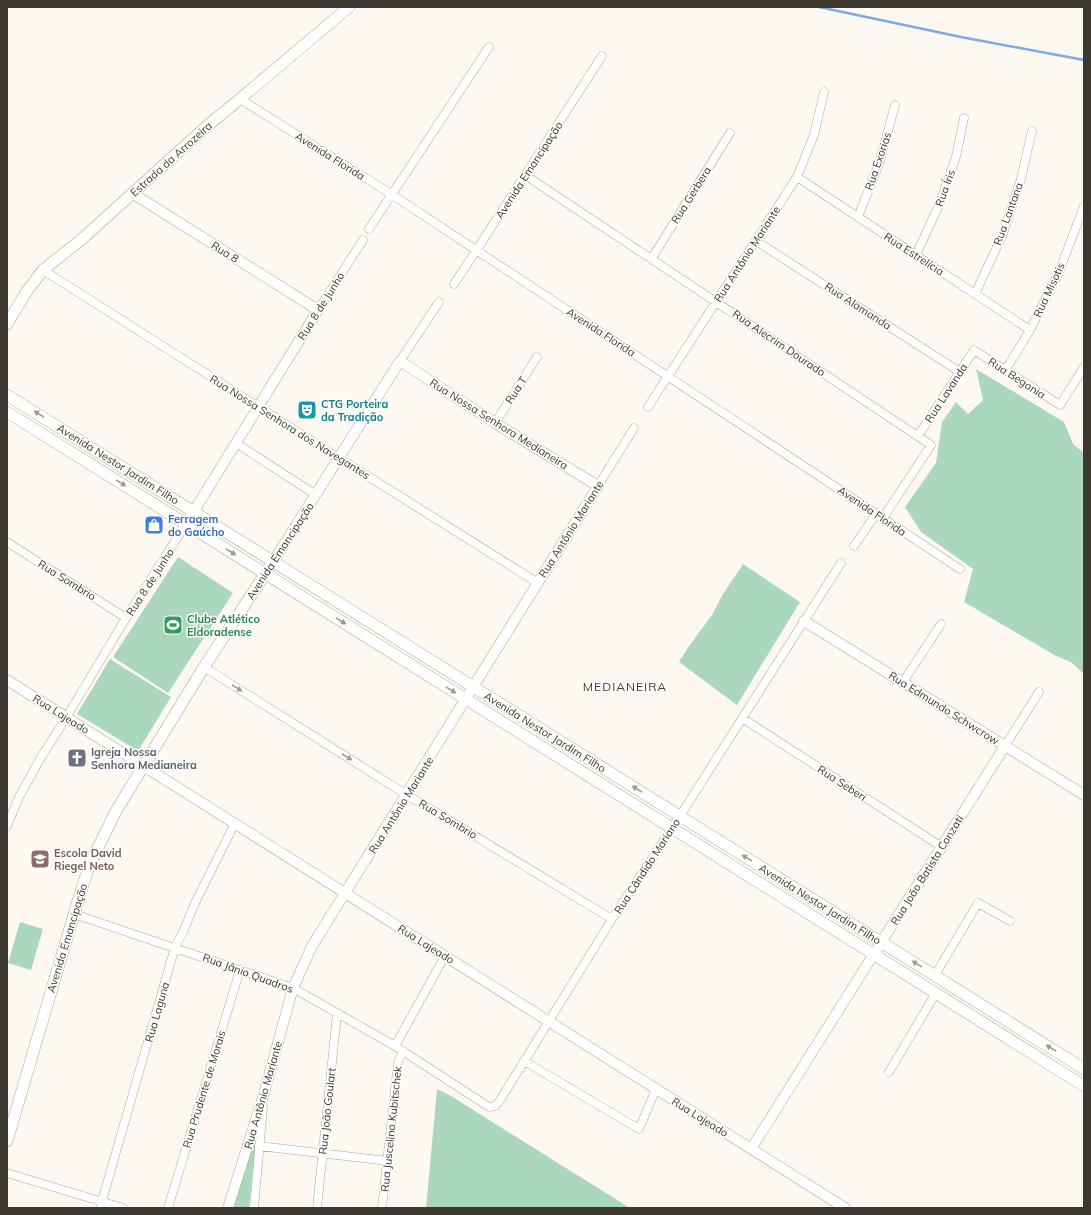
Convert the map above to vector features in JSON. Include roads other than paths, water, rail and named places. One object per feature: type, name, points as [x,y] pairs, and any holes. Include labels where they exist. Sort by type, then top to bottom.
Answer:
[{"type":"main road","name":"Estrada da Arrozeira","points":[[7,324],[27,291],[44,270],[82,239],[206,126],[349,7]]},
{"type":"main road","name":"Avenida Nestor Jardim Filho","points":[[7,395],[1084,1069]]},
{"type":"main road","name":"Avenida Nestor Jardim Filho","points":[[7,412],[1084,1086]]},
{"type":"main road","name":"Avenida Emancipação","points":[[7,1140],[89,866],[116,811],[143,766],[204,667],[273,562]]},
{"type":"main road","points":[[375,642],[382,630]]},
{"type":"main road","points":[[976,1019],[984,1006]]},
{"type":"street","points":[[369,229],[489,48]]},
{"type":"street","name":"Avenida Emancipação","points":[[454,284],[602,56]]},
{"type":"street","name":"Rua Antônio Mariante","points":[[648,407],[797,177],[814,135],[824,92]]},
{"type":"street","name":"Avenida Florida","points":[[240,99],[391,194],[960,569]]},
{"type":"street","name":"Rua Exorias","points":[[858,217],[880,161],[896,104]]},
{"type":"street","name":"Rua Íris","points":[[916,255],[939,205],[956,157],[964,118]]},
{"type":"street","name":"Rua Lantana","points":[[975,294],[1002,236],[1021,179],[1032,131]]},
{"type":"street","name":"Rua Gerbera","points":[[652,258],[730,133]]},
{"type":"street","name":"Rua Alecrim Dourado","points":[[526,175],[931,445],[883,518]]},
{"type":"street","name":"Rua Estrelícia","points":[[797,177],[1030,330]]},
{"type":"street","name":"Rua 8","points":[[132,193],[318,310]]},
{"type":"street","name":"Rua Misotis","points":[[1005,371],[1030,330],[1059,272],[1084,206]]},
{"type":"street","name":"Rua 8 de Junho","points":[[7,826],[19,797],[40,759],[126,618],[194,512],[318,310],[363,240]]},
{"type":"street","name":"Rua Alamanda","points":[[756,241],[960,372]]},
{"type":"street","name":"Rua Nossa Senhora dos Navegantes","points":[[44,270],[258,407],[538,582]]},
{"type":"street","name":"Avenida Emancipação","points":[[273,562],[439,302]]},
{"type":"street","name":"Rua Lavanda","points":[[918,436],[974,350]]},
{"type":"street","name":"Rua Begonia","points":[[974,350],[1060,405],[1084,367]]},
{"type":"street","name":"Rua T","points":[[495,423],[537,357]]},
{"type":"street","name":"Rua Nossa Senhora Medianeira","points":[[400,361],[495,423],[598,486]]},
{"type":"street","name":"Rua Antônio Mariante","points":[[228,1208],[263,1096],[292,988],[312,946],[634,428]]},
{"type":"street","points":[[236,443],[316,495]]},
{"type":"street","points":[[854,546],[876,514]]},
{"type":"street","name":"Rua Sombrio","points":[[7,542],[126,618]]},
{"type":"street","name":"Rua Cândido Mariano","points":[[432,1069],[489,1107],[492,1107],[499,1102],[612,919],[680,816],[841,563]]},
{"type":"street","name":"Rua Edmundo Schwcrow","points":[[804,621],[1084,795]]},
{"type":"street","points":[[903,682],[941,624]]},
{"type":"street","name":"Rua Sombrio","points":[[204,667],[407,794],[612,919]]},
{"type":"street","name":"Rua Lajeado","points":[[7,680],[845,1208]]},
{"type":"street","name":"Rua João Batista Conzati","points":[[751,1149],[1040,692]]},
{"type":"street","name":"Rua Seberi","points":[[742,718],[942,847]]},
{"type":"street","name":"Rua Laguna","points":[[101,1205],[175,947],[195,903],[235,824]]},
{"type":"street","points":[[935,975],[978,902],[1010,922]]},
{"type":"street","name":"Rua Jânio Quadros","points":[[74,914],[175,947],[292,988],[395,1046],[432,1069]]},
{"type":"street","points":[[395,1046],[445,956]]},
{"type":"street","name":"Rua Prudente de Morais","points":[[168,1208],[240,970]]},
{"type":"street","points":[[889,1072],[936,993]]},
{"type":"street","name":"Rua João Goulart","points":[[317,1208],[337,1014]]},
{"type":"street","name":"Rua Juscelino Kubitschek","points":[[382,1208],[398,1062],[403,1051]]},
{"type":"street","points":[[524,1061],[639,1129],[656,1089]]},
{"type":"street","points":[[254,1208],[263,1096]]},
{"type":"street","points":[[259,1146],[388,1161]]},
{"type":"street","points":[[7,1173],[101,1205],[123,1208]]},
{"type":"waterway","points":[[819,7],[961,37],[1084,60]]},
{"type":"place","name":"CTG Porteira da Tradição","points":[[307,410]]},
{"type":"place","name":"Ferragem do Gaúcho","points":[[154,525]]},
{"type":"place","name":"Clube Atlético Eldoradense","points":[[173,625]]},
{"type":"place","name":"Igreja Nossa Senhora Medianeira","points":[[77,758]]},
{"type":"place","name":"Escola David Riegel Neto","points":[[40,859]]},
{"type":"district","name":"MEDIANEIRA","points":[[625,687]]}]
